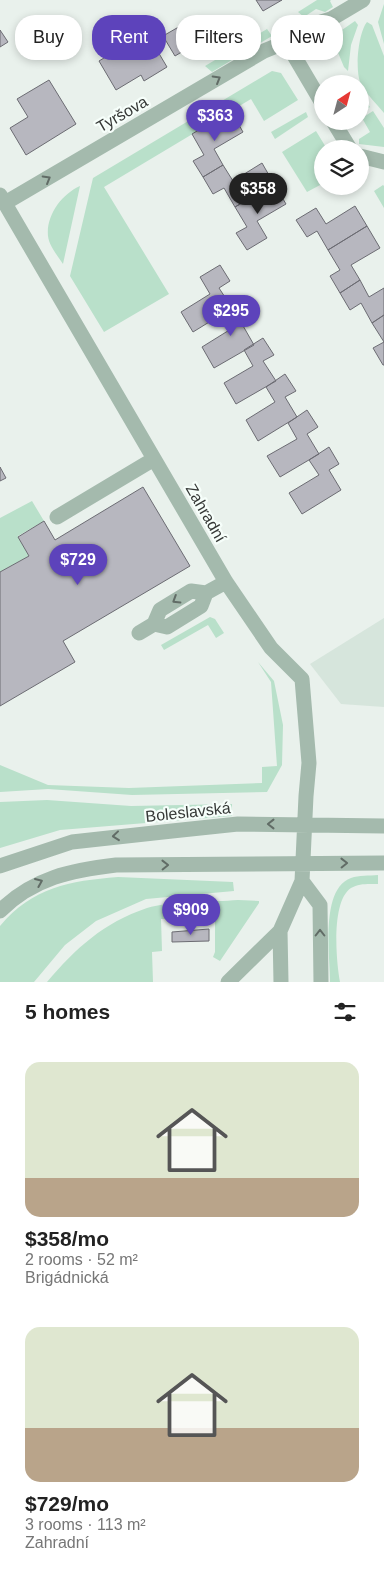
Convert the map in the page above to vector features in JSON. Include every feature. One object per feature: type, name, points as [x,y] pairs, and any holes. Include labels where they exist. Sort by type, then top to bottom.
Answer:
[{"type":"street","name":"Tyršova","points":[[336,15],[363,0]]},
{"type":"street","name":"Tyršova","points":[[2,199],[271,48]]},
{"type":"street","points":[[297,60],[314,89]]},
{"type":"street","points":[[369,158],[384,162]]},
{"type":"street","name":"Zahradní","points":[[2,199],[226,582],[271,648],[302,679],[310,763],[302,881]]},
{"type":"street","points":[[58,518],[154,459]]},
{"type":"street","points":[[139,633],[154,624],[160,610],[192,591],[206,593],[226,582]]},
{"type":"street","name":"Boleslavská","points":[[0,866],[72,842],[238,824],[384,826]]},
{"type":"street","points":[[0,911],[31,886],[56,875],[116,865],[384,863]]},
{"type":"street","points":[[228,982],[280,931],[302,881],[320,904],[320,982]]},
{"type":"street","points":[[280,931],[281,982]]},
{"type":"street","points":[[246,966],[246,982]]},
{"type":"shaded area","points":[[384,618],[384,707],[341,704],[310,664]]},
{"type":"green space","points":[[317,0],[331,0],[333,7],[325,12],[316,9],[307,15],[302,15],[298,12]]},
{"type":"green space","points":[[384,4],[384,44],[378,22]]},
{"type":"green space","points":[[355,21],[358,25],[351,45],[348,71],[341,60],[343,60],[343,29]]},
{"type":"green space","points":[[367,22],[372,25],[384,56],[384,113],[369,95],[369,75],[359,75],[358,72],[359,44]]},
{"type":"green space","points":[[267,29],[271,37],[261,43],[261,33]]},
{"type":"green space","points":[[215,60],[232,60],[212,72],[205,66]]},
{"type":"green space","points":[[272,71],[281,73],[298,100],[264,121],[251,99],[104,187],[169,294],[104,332],[70,276],[93,178]]},
{"type":"green space","points":[[373,111],[384,128],[384,147],[369,145],[369,140],[359,140],[370,132],[369,114]]},
{"type":"green space","points":[[306,112],[308,117],[275,139],[271,132]]},
{"type":"green space","points":[[316,131],[322,140],[314,140],[314,188],[307,192],[282,152]]},
{"type":"green space","points":[[80,186],[63,264],[49,240],[48,228],[56,206],[67,194]]},
{"type":"green space","points":[[384,186],[384,208],[374,191]]},
{"type":"green space","points":[[32,501],[44,521],[18,536],[29,556],[0,572],[0,518]]},
{"type":"green space","points":[[210,617],[215,619],[224,633],[216,638],[208,625],[164,650],[161,645]]},
{"type":"green space","points":[[258,662],[274,681],[283,725],[282,765],[267,792],[132,795],[48,789],[0,792],[0,765],[48,785],[129,788],[262,783],[262,767],[277,766],[271,682]]},
{"type":"green space","points":[[47,800],[131,806],[232,804],[232,816],[60,830],[0,848],[0,802]]},
{"type":"green space","points":[[378,875],[378,884],[357,885],[351,888],[340,905],[336,946],[340,982],[330,982],[328,941],[331,909],[335,895],[341,885],[351,878]]},
{"type":"green space","points":[[118,877],[233,882],[234,891],[146,899],[96,921],[65,945],[34,982],[0,982],[0,926],[25,902],[53,888],[84,881]]},
{"type":"green space","points":[[238,900],[259,901],[259,903],[220,961],[213,957],[215,952],[215,917],[161,919],[162,951],[152,952],[153,982],[47,982],[91,938],[131,914],[167,904]]},
{"type":"building","points":[[256,0],[282,0],[263,11]]},
{"type":"building","points":[[176,28],[175,56],[166,41],[166,34]]},
{"type":"building","points":[[0,30],[8,42],[0,47]]},
{"type":"building","points":[[163,60],[167,67],[144,81],[141,75],[116,90],[99,61]]},
{"type":"building","points":[[49,80],[76,124],[26,155],[10,128],[28,117],[17,99]]},
{"type":"building","points":[[231,111],[243,132],[214,149],[223,165],[203,177],[193,161],[204,155],[192,134]]},
{"type":"building","points":[[262,163],[274,184],[235,207],[224,188],[213,194],[203,177],[223,165],[233,181]]},
{"type":"building","points":[[274,184],[286,204],[257,221],[267,238],[247,250],[236,233],[247,227],[235,207]]},
{"type":"building","points":[[355,206],[367,226],[328,250],[317,231],[307,237],[296,220],[316,208],[326,224]]},
{"type":"building","points":[[367,226],[380,248],[351,265],[360,280],[340,293],[330,276],[340,270],[328,250]]},
{"type":"building","points":[[220,265],[230,281],[219,288],[232,308],[193,332],[181,312],[210,294],[200,277]]},
{"type":"building","points":[[360,280],[369,297],[384,288],[384,315],[372,323],[361,303],[350,310],[340,293]]},
{"type":"building","points":[[242,301],[252,318],[242,324],[254,345],[214,368],[202,347],[231,329],[222,314]]},
{"type":"building","points":[[384,315],[384,342],[372,323]]},
{"type":"building","points":[[263,338],[274,355],[263,361],[276,381],[236,404],[224,383],[253,366],[244,350]]},
{"type":"building","points":[[384,342],[384,365],[383,365],[373,348]]},
{"type":"building","points":[[285,374],[296,391],[285,397],[297,417],[258,441],[246,420],[275,402],[266,387]]},
{"type":"building","points":[[307,410],[318,427],[307,434],[319,454],[280,477],[267,456],[297,439],[288,423]]},
{"type":"building","points":[[329,447],[339,464],[329,470],[341,490],[302,514],[289,493],[319,475],[309,460]]},
{"type":"building","points":[[0,467],[6,478],[0,481]]},
{"type":"building","points":[[143,487],[190,566],[63,641],[75,662],[0,706],[0,572],[29,556],[18,537],[44,521],[55,540]]},
{"type":"building","points":[[209,929],[209,941],[172,942],[172,932]]}]
